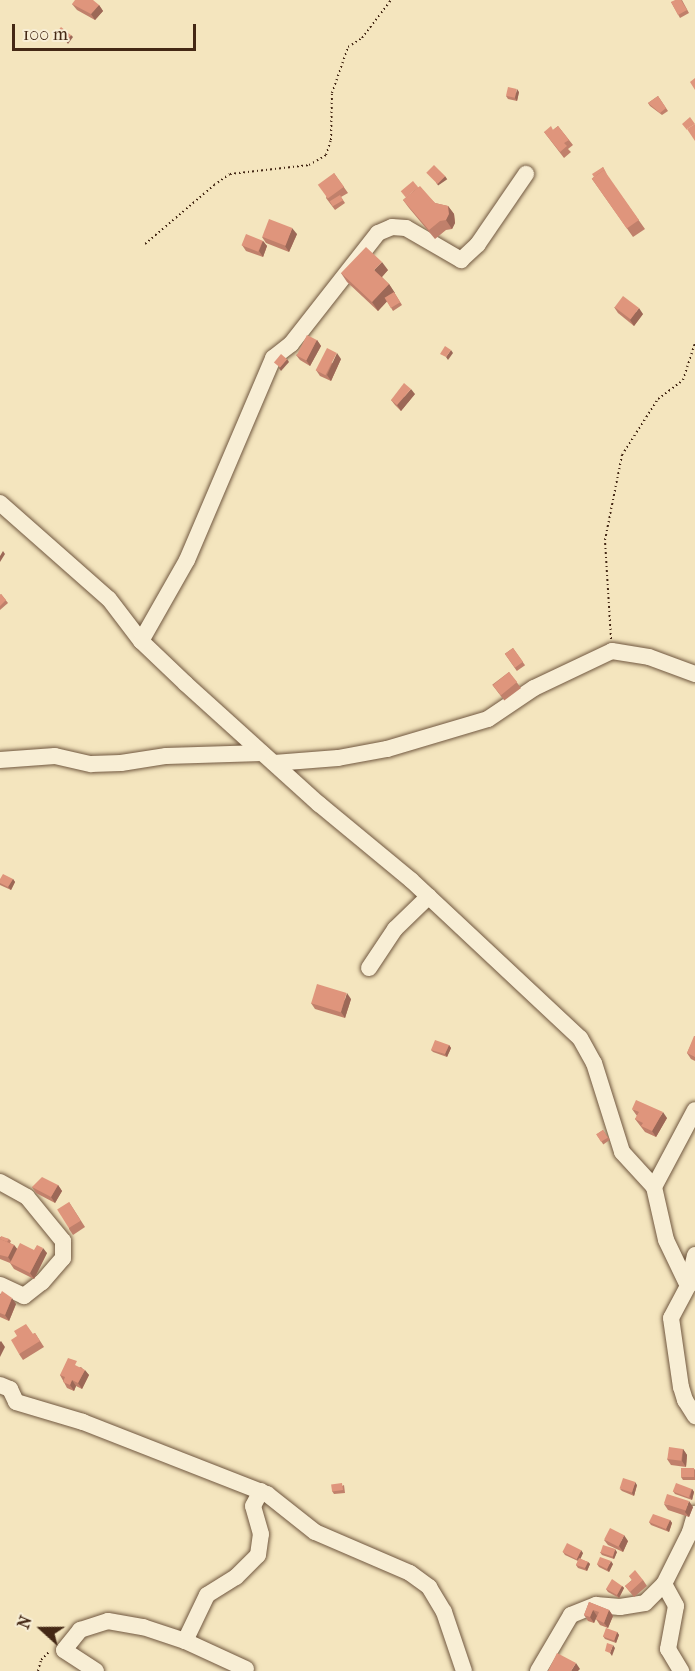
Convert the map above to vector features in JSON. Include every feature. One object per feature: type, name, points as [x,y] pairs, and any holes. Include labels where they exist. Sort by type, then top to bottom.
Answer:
[{"type":"street","points":[[141,641],[187,560],[273,358],[291,344],[378,233],[392,227],[406,228],[461,260],[478,244],[526,174]]},
{"type":"street","points":[[0,503],[109,599],[141,641],[268,758],[429,896],[580,1038],[594,1063],[622,1152],[654,1187],[666,1240],[688,1286]]},
{"type":"street","points":[[0,760],[55,756],[90,764],[120,763],[166,756],[338,758],[387,749],[488,719],[534,688],[612,651],[649,657],[695,674]]},
{"type":"street","points":[[369,968],[395,929],[429,896]]},
{"type":"street","points":[[654,1187],[695,1110]]},
{"type":"street","points":[[0,1182],[27,1197],[63,1241],[63,1258],[42,1282],[24,1296],[0,1285]]},
{"type":"street","points":[[695,1255],[688,1286],[670,1318],[681,1387],[685,1400],[695,1416]]},
{"type":"street","points":[[0,1385],[10,1389],[16,1402],[83,1422],[261,1491],[290,1510],[315,1533],[410,1572],[429,1587],[444,1612],[464,1671]]},
{"type":"street","points":[[185,1641],[207,1594],[236,1577],[258,1555],[261,1534],[253,1506],[261,1491]]},
{"type":"street","points":[[538,1671],[571,1615],[596,1605],[620,1607],[645,1603],[664,1584],[690,1532],[695,1514]]},
{"type":"street","points":[[664,1584],[676,1606],[668,1649],[681,1671]]},
{"type":"street","points":[[96,1671],[64,1650],[80,1630],[108,1621],[143,1627],[185,1641],[246,1669]]},
{"type":"path","points":[[145,244],[214,184],[230,174],[309,165],[326,155],[331,140],[332,93],[348,47],[362,38],[391,0]]},
{"type":"path","points":[[612,651],[605,540],[622,455],[658,399],[683,380],[695,344]]},
{"type":"path","points":[[38,1671],[41,1660],[53,1649],[64,1650]]},
{"type":"building","points":[[75,0],[93,0],[99,5],[91,14],[72,4]]},
{"type":"building","points":[[681,0],[687,10],[678,15],[671,2]]},
{"type":"building","points":[[61,27],[71,35],[66,41],[56,33]]},
{"type":"building","points":[[695,78],[695,90],[690,82]]},
{"type":"building","points":[[508,87],[517,89],[515,98],[506,96]]},
{"type":"building","points":[[658,96],[666,108],[660,113],[648,103]]},
{"type":"building","points":[[690,117],[695,124],[687,130],[682,124]]},
{"type":"building","points":[[695,124],[695,141],[687,129]]},
{"type":"building","points":[[551,126],[553,130],[558,126],[569,140],[564,143],[567,146],[560,152],[544,132]]},
{"type":"building","points":[[434,165],[445,176],[438,184],[426,173]]},
{"type":"building","points":[[603,167],[607,174],[604,170],[594,177],[592,174]]},
{"type":"building","points":[[604,170],[639,220],[627,229],[592,179]]},
{"type":"building","points":[[334,173],[344,187],[328,199],[318,185]]},
{"type":"building","points":[[413,181],[418,187],[406,197],[401,191]]},
{"type":"building","points":[[420,186],[435,203],[448,206],[449,214],[446,220],[440,221],[429,230],[403,200]]},
{"type":"building","points":[[340,195],[343,200],[333,206],[330,201]]},
{"type":"building","points":[[269,219],[292,228],[286,246],[262,237]]},
{"type":"building","points":[[246,234],[263,241],[258,252],[242,245]]},
{"type":"building","points":[[366,247],[382,262],[374,270],[389,284],[372,302],[341,273]]},
{"type":"building","points":[[394,292],[400,302],[391,308],[385,298]]},
{"type":"building","points":[[623,296],[639,308],[631,319],[615,307]]},
{"type":"building","points":[[307,335],[317,340],[306,360],[297,355]]},
{"type":"building","points":[[445,346],[451,350],[446,357],[440,354]]},
{"type":"building","points":[[327,348],[337,353],[325,375],[316,370]]},
{"type":"building","points":[[281,354],[287,359],[280,368],[274,362]]},
{"type":"building","points":[[404,383],[411,389],[397,405],[391,400]]},
{"type":"building","points":[[0,595],[6,600],[0,606]]},
{"type":"building","points":[[513,648],[523,662],[515,668],[505,654]]},
{"type":"building","points":[[509,672],[517,682],[501,695],[493,685]]},
{"type":"building","points":[[3,874],[13,879],[8,887],[0,883]]},
{"type":"building","points":[[317,984],[347,993],[341,1012],[311,1003]]},
{"type":"building","points":[[695,1036],[695,1057],[687,1053]]},
{"type":"building","points":[[435,1040],[449,1045],[445,1054],[431,1050]]},
{"type":"building","points":[[636,1100],[663,1112],[652,1131],[641,1126],[643,1123],[635,1119],[639,1112],[632,1109]]},
{"type":"building","points":[[603,1130],[608,1138],[601,1142],[596,1134]]},
{"type":"building","points":[[42,1177],[58,1185],[51,1197],[32,1187]]},
{"type":"building","points":[[69,1202],[81,1221],[69,1228],[57,1209]]},
{"type":"building","points":[[1,1236],[9,1239],[7,1242],[0,1239]]},
{"type":"building","points":[[0,1239],[14,1245],[8,1257],[0,1255]]},
{"type":"building","points":[[20,1243],[34,1250],[37,1245],[43,1248],[30,1273],[10,1263]]},
{"type":"building","points":[[2,1291],[12,1298],[5,1315],[0,1313]]},
{"type":"building","points":[[26,1324],[40,1341],[19,1354],[11,1340],[17,1336],[14,1331]]},
{"type":"building","points":[[68,1358],[77,1361],[75,1365],[85,1370],[78,1383],[72,1380],[70,1385],[63,1382],[65,1377],[60,1375]]},
{"type":"building","points":[[669,1447],[683,1449],[681,1461],[667,1459]]},
{"type":"building","points":[[681,1468],[694,1468],[694,1477],[681,1477]]},
{"type":"building","points":[[623,1478],[635,1482],[632,1492],[620,1488]]},
{"type":"building","points":[[342,1483],[343,1490],[332,1491],[331,1485]]},
{"type":"building","points":[[676,1483],[692,1489],[689,1497],[673,1491]]},
{"type":"building","points":[[667,1494],[689,1501],[686,1511],[664,1504]]},
{"type":"building","points":[[653,1514],[670,1520],[666,1529],[649,1522]]},
{"type":"building","points":[[610,1528],[624,1535],[618,1547],[604,1540]]},
{"type":"building","points":[[567,1543],[581,1550],[577,1559],[562,1552]]},
{"type":"building","points":[[603,1545],[615,1549],[613,1557],[601,1553]]},
{"type":"building","points":[[600,1557],[611,1561],[607,1569],[597,1564]]},
{"type":"building","points":[[579,1558],[588,1562],[585,1568],[576,1565]]},
{"type":"building","points":[[635,1570],[643,1580],[630,1592],[625,1586],[632,1580],[629,1576]]},
{"type":"building","points":[[612,1579],[622,1586],[617,1595],[606,1589]]},
{"type":"building","points":[[589,1602],[609,1610],[604,1623],[596,1619],[599,1612],[593,1610],[590,1617],[584,1615]]},
{"type":"building","points":[[606,1628],[617,1632],[614,1641],[603,1636]]},
{"type":"building","points":[[607,1643],[613,1645],[610,1653],[605,1651]]},
{"type":"building","points":[[557,1653],[576,1663],[571,1671],[548,1671]]}]
